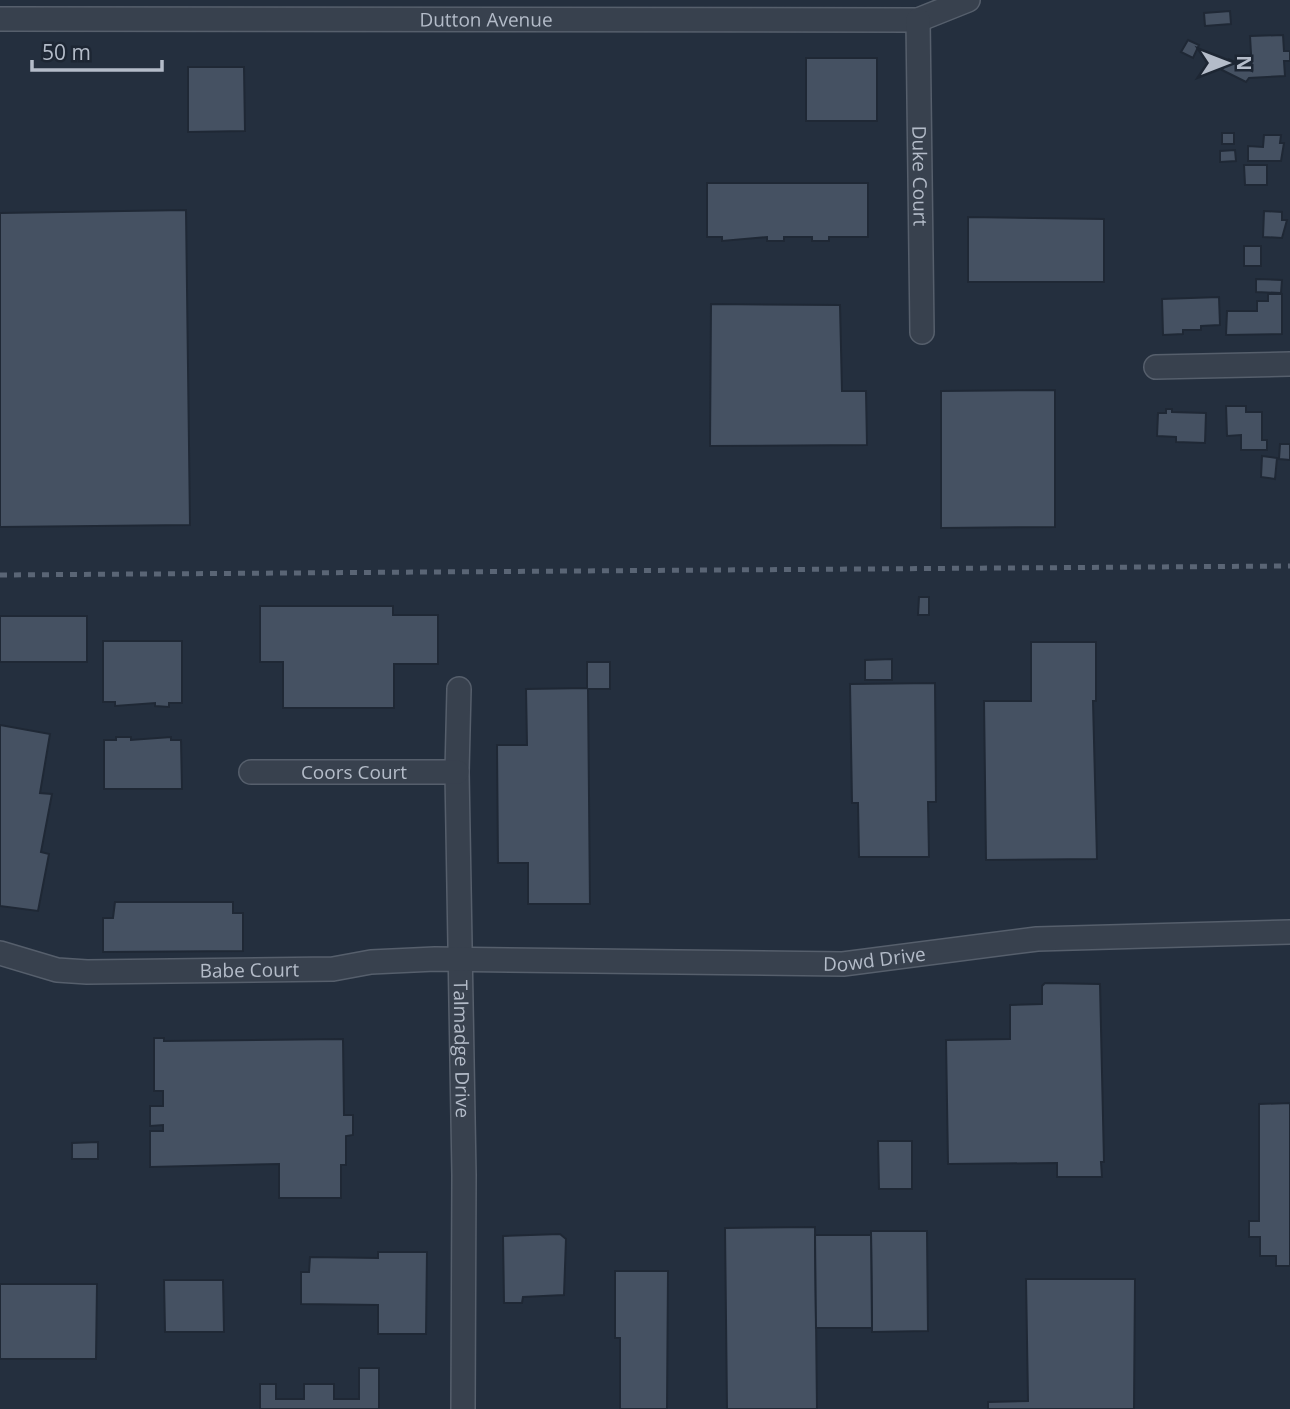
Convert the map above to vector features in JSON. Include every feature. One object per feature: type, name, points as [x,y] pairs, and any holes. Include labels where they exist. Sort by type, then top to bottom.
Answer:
[{"type":"street","name":"Dutton Avenue","points":[[0,19],[918,20],[968,0]]},
{"type":"street","name":"Duke Court","points":[[918,20],[922,332]]},
{"type":"street","points":[[1156,367],[1290,364]]},
{"type":"street","name":"Talmadge Drive","points":[[459,690],[457,772],[464,1175],[463,1409]]},
{"type":"street","name":"Coors Court","points":[[251,772],[457,772]]},
{"type":"street","name":"Dowd Drive","points":[[459,960],[843,964],[1037,939],[1290,932]]},
{"type":"street","name":"Babe Court","points":[[0,953],[38,965],[87,972],[333,970],[371,962],[459,960]]},
{"type":"building","points":[[1230,11],[1231,24],[1205,26],[1204,13]]},
{"type":"building","points":[[1283,35],[1284,51],[1290,51],[1290,61],[1284,61],[1285,76],[1249,78],[1246,82],[1222,70],[1229,59],[1252,71],[1250,36]]},
{"type":"building","points":[[1188,40],[1199,45],[1193,58],[1181,52]]},
{"type":"building","points":[[806,58],[877,58],[877,121],[806,121]]},
{"type":"building","points":[[188,67],[244,67],[245,131],[188,132]]},
{"type":"building","points":[[1222,133],[1234,133],[1234,144],[1222,144]]},
{"type":"building","points":[[1264,135],[1281,135],[1280,143],[1284,143],[1281,161],[1248,161],[1248,146],[1263,147]]},
{"type":"building","points":[[1235,150],[1236,161],[1220,162],[1220,151]]},
{"type":"building","points":[[1244,165],[1267,165],[1267,185],[1245,185]]},
{"type":"building","points":[[707,183],[868,183],[868,237],[829,237],[829,241],[812,241],[812,237],[784,237],[784,241],[767,241],[767,237],[722,241],[722,237],[707,237]]},
{"type":"building","points":[[186,210],[190,525],[0,527],[0,213]]},
{"type":"building","points":[[1264,211],[1282,212],[1282,220],[1287,220],[1282,238],[1263,237]]},
{"type":"building","points":[[968,217],[1104,219],[1104,282],[968,282]]},
{"type":"building","points":[[1244,246],[1261,246],[1261,266],[1244,266]]},
{"type":"building","points":[[1256,279],[1282,280],[1281,293],[1256,292]]},
{"type":"building","points":[[1268,294],[1282,294],[1282,334],[1226,335],[1227,311],[1257,311],[1257,301],[1268,301]]},
{"type":"building","points":[[1219,297],[1220,325],[1201,326],[1201,330],[1183,330],[1183,334],[1163,335],[1162,299]]},
{"type":"building","points":[[711,304],[840,305],[842,391],[866,391],[867,445],[710,446]]},
{"type":"building","points":[[1055,390],[1055,527],[941,528],[941,391]]},
{"type":"building","points":[[1226,406],[1246,406],[1246,412],[1262,412],[1262,440],[1267,440],[1267,450],[1241,450],[1241,435],[1227,436]]},
{"type":"building","points":[[1166,409],[1172,409],[1172,412],[1206,413],[1205,443],[1176,442],[1176,437],[1157,436],[1158,413],[1166,413]]},
{"type":"building","points":[[1280,444],[1290,444],[1290,460],[1279,459]]},
{"type":"building","points":[[1262,456],[1277,458],[1275,479],[1261,477]]},
{"type":"building","points":[[919,597],[929,597],[929,615],[918,615]]},
{"type":"building","points":[[260,606],[393,606],[393,615],[438,615],[438,664],[394,664],[394,708],[283,708],[283,662],[260,662]]},
{"type":"building","points":[[0,616],[87,616],[87,662],[0,662]]},
{"type":"building","points":[[103,641],[182,641],[182,703],[169,703],[169,707],[155,706],[155,703],[115,706],[115,702],[103,702]]},
{"type":"building","points":[[1031,642],[1096,642],[1096,701],[1093,701],[1097,859],[986,860],[984,701],[1031,701]]},
{"type":"building","points":[[892,659],[892,680],[865,680],[865,660]]},
{"type":"building","points":[[587,662],[610,662],[610,689],[588,689],[590,904],[528,904],[528,863],[498,863],[497,745],[527,745],[526,689],[587,688]]},
{"type":"building","points":[[935,683],[936,802],[928,802],[929,857],[859,857],[858,803],[852,803],[850,684]]},
{"type":"building","points":[[0,725],[50,734],[40,793],[52,794],[41,852],[49,854],[38,911],[0,906]]},
{"type":"building","points":[[116,737],[131,737],[131,740],[171,737],[171,740],[181,740],[182,789],[104,789],[104,740],[116,740]]},
{"type":"building","points":[[115,902],[233,902],[233,913],[243,913],[243,951],[103,952],[103,918],[113,918]]},
{"type":"building","points":[[1045,983],[1100,984],[1104,1162],[1101,1162],[1102,1177],[1057,1177],[1057,1163],[948,1164],[946,1040],[1010,1039],[1010,1005],[1042,1004],[1042,986]]},
{"type":"building","points":[[154,1038],[164,1038],[164,1041],[343,1039],[344,1115],[353,1115],[353,1135],[346,1136],[346,1165],[341,1165],[341,1198],[279,1198],[279,1164],[150,1167],[150,1131],[163,1131],[163,1125],[150,1126],[150,1106],[163,1106],[163,1091],[154,1091]]},
{"type":"building","points":[[1290,1103],[1290,1266],[1276,1266],[1276,1256],[1260,1256],[1260,1237],[1249,1237],[1249,1221],[1259,1221],[1259,1104]]},
{"type":"building","points":[[878,1141],[912,1141],[912,1189],[879,1189]]},
{"type":"building","points":[[98,1142],[98,1159],[72,1159],[72,1143]]},
{"type":"building","points":[[815,1227],[817,1409],[727,1409],[725,1228]]},
{"type":"building","points":[[871,1231],[927,1231],[928,1331],[872,1332]]},
{"type":"building","points":[[560,1234],[566,1239],[564,1295],[523,1297],[522,1303],[504,1303],[503,1236]]},
{"type":"building","points":[[815,1235],[871,1235],[872,1328],[816,1328]]},
{"type":"building","points":[[378,1252],[427,1252],[426,1334],[378,1334],[378,1305],[301,1304],[301,1272],[309,1272],[310,1257],[378,1258]]},
{"type":"building","points":[[615,1271],[668,1271],[667,1409],[620,1409],[620,1338],[615,1338]]},
{"type":"building","points":[[1026,1279],[1135,1279],[1134,1409],[988,1409],[988,1402],[1028,1401]]},
{"type":"building","points":[[164,1280],[223,1280],[224,1332],[165,1332]]},
{"type":"building","points":[[0,1284],[97,1284],[96,1359],[0,1359]]},
{"type":"building","points":[[359,1368],[379,1368],[379,1409],[260,1409],[260,1384],[276,1384],[276,1399],[304,1399],[304,1384],[334,1384],[334,1399],[359,1399]]},
{"type":"railway","points":[[0,575],[1290,566]]}]
